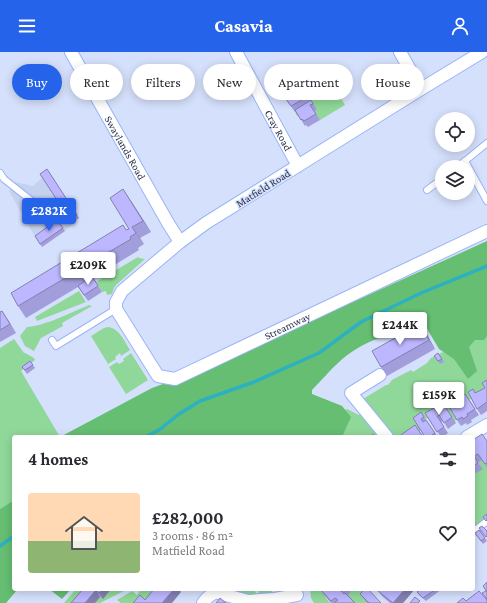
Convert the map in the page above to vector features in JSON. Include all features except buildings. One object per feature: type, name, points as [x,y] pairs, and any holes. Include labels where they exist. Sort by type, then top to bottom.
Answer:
[{"type":"street","name":"Swaylands Road","points":[[71,52],[180,242]]},
{"type":"street","name":"Cray Road","points":[[236,52],[298,166]]},
{"type":"street","points":[[400,52],[407,64]]},
{"type":"street","name":"Matfield Road","points":[[424,87],[482,52]]},
{"type":"street","name":"Matfield Road","points":[[116,305],[122,291],[180,242],[206,223],[403,100]]},
{"type":"street","name":"Streamway","points":[[116,305],[158,376],[176,378],[487,231]]},
{"type":"street","points":[[380,375],[351,393],[385,435]]},
{"type":"street","points":[[470,435],[487,425]]},
{"type":"street","points":[[203,603],[213,591]]},
{"type":"street","points":[[231,592],[248,601],[299,596]]},
{"type":"lane","points":[[466,160],[487,143]]},
{"type":"lane","points":[[0,173],[4,179],[47,213]]},
{"type":"lane","points":[[475,179],[487,201]]},
{"type":"lane","points":[[427,190],[435,184]]},
{"type":"lane","points":[[52,340],[56,346],[116,305]]},
{"type":"lane","points":[[475,530],[486,522]]},
{"type":"shaded area","points":[[42,178],[79,218],[65,231],[42,247],[9,191],[15,182],[33,186]]},
{"type":"green space","points":[[308,100],[342,100],[345,105],[320,120],[315,111],[317,110],[297,116],[295,112],[312,103]]},
{"type":"green space","points":[[487,241],[487,336],[484,340],[475,340],[469,347],[477,371],[468,379],[454,359],[439,349],[426,327],[391,334],[357,349],[347,355],[312,390],[312,394],[342,406],[351,417],[343,435],[64,435],[152,388],[163,384],[174,385]]},
{"type":"green space","points":[[138,257],[145,259],[116,285],[112,294],[107,295],[106,291],[102,292],[96,282]]},
{"type":"green space","points":[[79,291],[86,302],[37,321],[35,317]]},
{"type":"green space","points":[[89,305],[92,306],[62,323],[63,326],[41,338],[34,351],[25,346],[20,336],[27,327],[42,324]]},
{"type":"green space","points":[[487,323],[487,389],[469,400],[455,421],[439,413],[417,424],[421,430],[414,435],[392,435],[363,399],[388,385],[392,380],[411,370],[413,372],[427,363],[431,358],[451,348]]},
{"type":"green space","points":[[108,327],[115,330],[124,339],[130,350],[121,356],[120,353],[115,357],[116,359],[108,364],[91,336]]},
{"type":"green space","points":[[14,339],[24,353],[34,358],[35,360],[21,371],[59,435],[12,435],[12,501],[0,509],[0,348]]},
{"type":"green space","points":[[131,353],[148,380],[126,394],[109,367],[117,362],[119,364],[124,361],[123,359]]},
{"type":"green space","points":[[311,394],[342,406],[345,410],[347,409],[359,415],[361,413],[379,435],[271,435]]},
{"type":"green space","points":[[482,460],[487,467],[487,518],[475,527],[475,474],[482,469],[478,463]]},
{"type":"green space","points":[[12,501],[12,591],[16,591],[6,603],[0,603],[0,509]]},
{"type":"green space","points":[[52,591],[69,591],[62,599]]},
{"type":"green space","points":[[74,591],[90,591],[80,603],[64,603]]},
{"type":"green space","points":[[109,591],[124,591],[100,603],[95,603],[100,597],[103,598]]},
{"type":"green space","points":[[132,591],[137,595],[140,591],[160,591],[142,603],[121,603],[117,600]]},
{"type":"green space","points":[[255,591],[258,597],[254,597],[236,592]]},
{"type":"green space","points":[[258,591],[272,591],[273,595],[261,597]]},
{"type":"green space","points":[[310,591],[330,591],[325,597],[330,603],[314,603],[311,598]]},
{"type":"green space","points":[[350,591],[366,591],[367,603],[354,603],[345,597]]},
{"type":"waterway","points":[[149,435],[159,430],[179,414],[200,401],[254,382],[319,353],[361,322],[421,293],[487,266]]},
{"type":"waterway","points":[[0,546],[12,537]]}]
